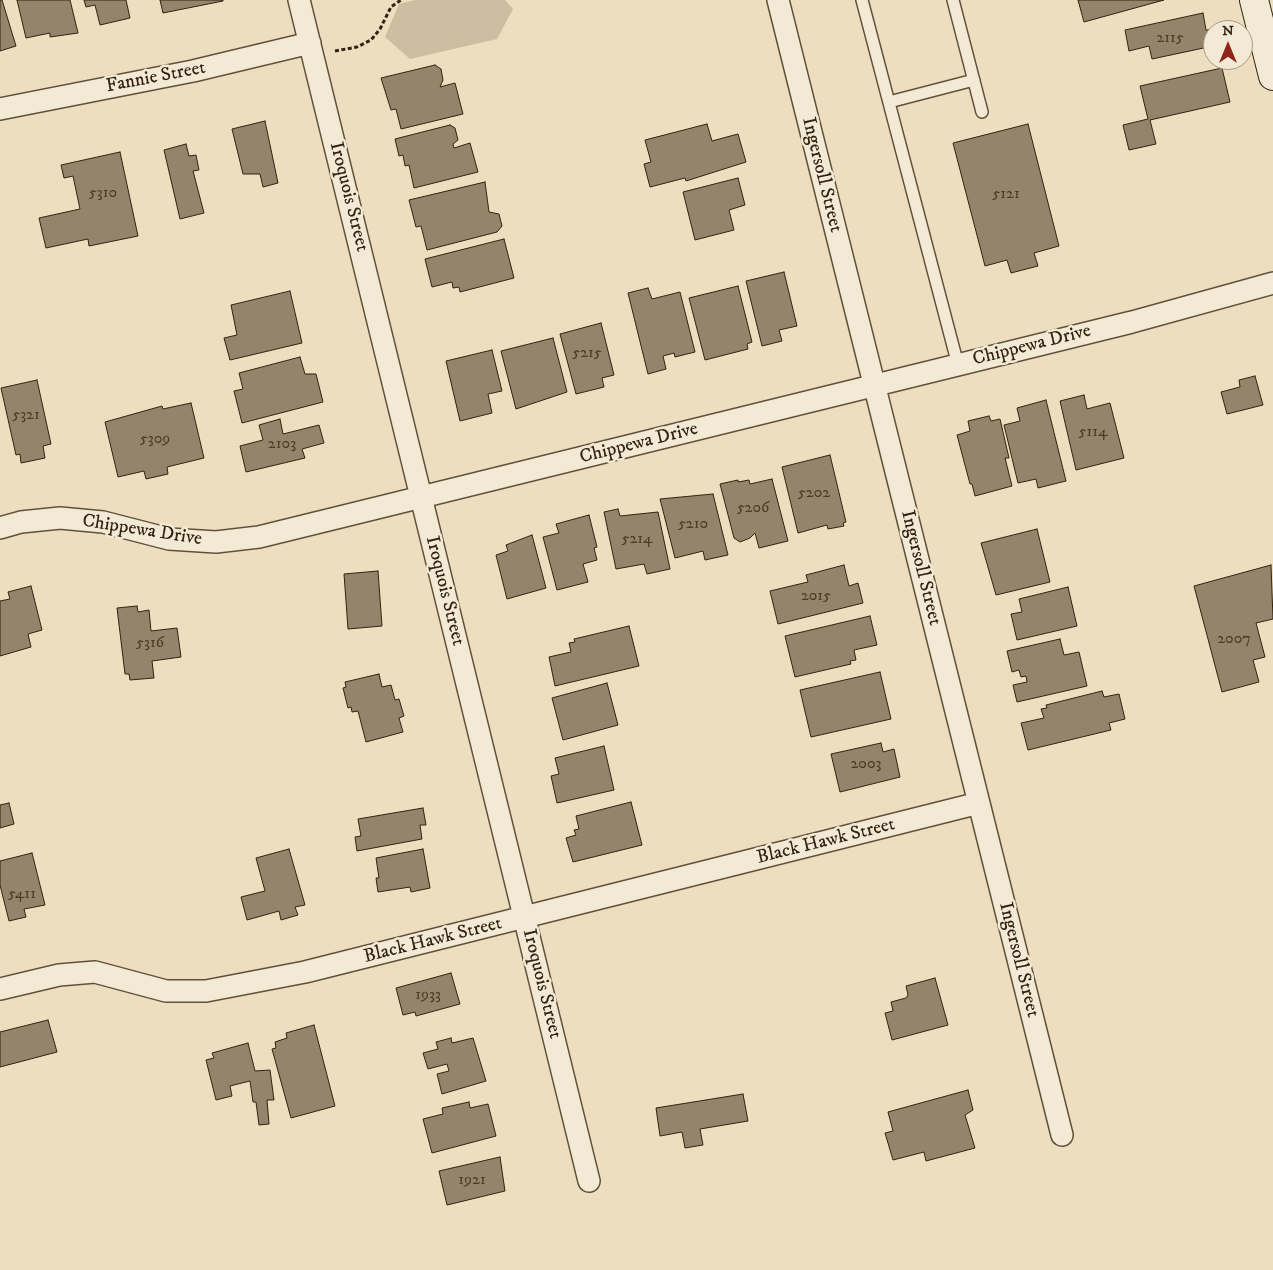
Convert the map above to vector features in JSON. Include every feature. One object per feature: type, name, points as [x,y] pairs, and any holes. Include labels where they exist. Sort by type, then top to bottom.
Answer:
[{"type":"street","name":"Iroquois Street","points":[[299,0],[589,1181]]},
{"type":"street","name":"Ingersoll Street","points":[[778,0],[1062,1135]]},
{"type":"street","points":[[1254,0],[1273,76]]},
{"type":"street","name":"Fannie Street","points":[[0,109],[312,49]]},
{"type":"street","name":"Chippewa Drive","points":[[0,528],[21,522],[60,518],[103,522],[169,539],[216,542],[259,538],[1132,322],[1273,283]]},
{"type":"street","name":"Black Hawk Street","points":[[0,989],[59,975],[95,972],[166,991],[206,991],[305,972],[979,803]]},
{"type":"lane","points":[[862,0],[958,364]]},
{"type":"lane","points":[[953,0],[982,112]]},
{"type":"lane","points":[[889,102],[974,80]]},
{"type":"path","points":[[312,49],[357,47],[371,40],[380,29],[391,7],[401,0]]},
{"type":"shaded area","points":[[415,0],[505,0],[513,9],[497,39],[410,59],[385,37],[399,4]]},
{"type":"building","points":[[0,0],[2,0],[16,46],[0,51]]},
{"type":"building","points":[[17,0],[70,0],[78,33],[50,37],[50,33],[26,38]]},
{"type":"building","points":[[84,0],[126,0],[130,18],[100,25],[95,5],[86,7]]},
{"type":"building","points":[[160,0],[223,0],[223,1],[163,13]]},
{"type":"building","points":[[1078,0],[1164,0],[1084,22]]},
{"type":"building","points":[[1203,13],[1203,48],[1152,59],[1149,46],[1129,51],[1125,30]]},
{"type":"building","points":[[435,65],[441,69],[443,80],[440,87],[455,83],[463,114],[401,129],[396,109],[391,110],[381,78]]},
{"type":"building","points":[[1213,70],[1222,70],[1230,102],[1150,120],[1156,144],[1129,150],[1123,125],[1148,119],[1140,86]]},
{"type":"building","points":[[265,121],[278,183],[263,187],[260,174],[243,174],[232,129]]},
{"type":"building","points":[[707,124],[712,141],[738,134],[746,162],[686,181],[685,178],[650,187],[644,164],[651,162],[645,140]]},
{"type":"building","points":[[1028,124],[1059,246],[1034,253],[1038,266],[1011,273],[1007,260],[985,266],[953,143]]},
{"type":"building","points":[[450,125],[455,128],[458,140],[453,144],[454,148],[470,143],[478,172],[414,188],[409,165],[405,166],[403,155],[399,156],[395,139]]},
{"type":"building","points":[[186,144],[189,156],[196,155],[199,170],[193,171],[204,213],[180,219],[164,150]]},
{"type":"building","points":[[120,152],[138,236],[89,246],[88,239],[46,248],[39,218],[80,209],[73,176],[64,178],[61,165]]},
{"type":"building","points":[[738,178],[745,205],[729,210],[734,230],[695,240],[683,192]]},
{"type":"building","points":[[485,182],[489,212],[499,214],[502,226],[497,232],[427,250],[421,226],[416,227],[409,200]]},
{"type":"building","points":[[504,239],[514,278],[460,292],[459,287],[453,288],[452,282],[432,287],[425,259]]},
{"type":"building","points":[[784,272],[797,326],[779,330],[782,341],[762,346],[746,281]]},
{"type":"building","points":[[738,286],[752,342],[747,344],[748,349],[705,360],[689,298]]},
{"type":"building","points":[[648,288],[652,299],[680,292],[695,352],[675,357],[674,353],[663,356],[666,369],[648,374],[628,293]]},
{"type":"building","points":[[290,291],[302,343],[230,360],[224,338],[237,335],[231,305]]},
{"type":"building","points":[[601,323],[614,375],[602,378],[604,387],[576,394],[560,334]]},
{"type":"building","points":[[553,338],[567,392],[516,409],[501,351]]},
{"type":"building","points":[[492,350],[502,391],[488,394],[492,413],[460,421],[446,361]]},
{"type":"building","points":[[300,357],[305,374],[316,374],[323,402],[242,423],[234,391],[243,389],[239,373]]},
{"type":"building","points":[[1255,376],[1263,405],[1227,414],[1221,392],[1240,387],[1239,380]]},
{"type":"building","points":[[37,380],[51,444],[43,446],[45,458],[21,463],[20,454],[16,455],[1,388]]},
{"type":"building","points":[[1084,395],[1087,409],[1110,403],[1124,458],[1076,470],[1060,401]]},
{"type":"building","points":[[1046,400],[1066,481],[1038,488],[1036,479],[1018,483],[1004,425],[1020,421],[1017,408]]},
{"type":"building","points":[[191,403],[204,458],[167,467],[168,474],[146,479],[144,471],[118,477],[105,422],[162,406],[163,409]]},
{"type":"building","points":[[989,416],[991,421],[1000,419],[1009,458],[1005,458],[1012,486],[975,496],[957,435],[970,431],[968,421]]},
{"type":"building","points":[[280,419],[283,434],[319,425],[324,443],[302,449],[305,458],[246,472],[240,446],[263,440],[259,425]]},
{"type":"building","points":[[830,455],[846,522],[843,523],[844,526],[828,529],[827,525],[798,533],[782,467]]},
{"type":"building","points":[[772,479],[788,541],[759,548],[755,533],[750,538],[740,542],[734,538],[720,484],[738,480],[738,482],[749,480],[750,484]]},
{"type":"building","points":[[713,494],[728,555],[705,560],[703,551],[675,558],[660,499]]},
{"type":"building","points":[[618,509],[620,516],[658,512],[670,569],[647,574],[644,564],[616,569],[604,512]]},
{"type":"building","points":[[589,515],[597,547],[594,548],[597,560],[583,564],[588,582],[557,590],[543,537],[559,533],[556,524]]},
{"type":"building","points":[[1037,529],[1050,582],[996,595],[981,543]]},
{"type":"building","points":[[532,535],[546,588],[507,599],[496,555],[508,551],[506,545]]},
{"type":"building","points":[[844,565],[849,586],[858,583],[863,603],[778,624],[770,591],[808,582],[806,575]]},
{"type":"building","points":[[1271,565],[1273,619],[1256,623],[1265,657],[1253,660],[1259,682],[1222,692],[1194,586]]},
{"type":"building","points":[[378,571],[382,626],[348,629],[344,574]]},
{"type":"building","points":[[31,586],[42,630],[28,634],[31,647],[0,656],[0,601],[10,599],[8,592]]},
{"type":"building","points":[[1068,587],[1077,626],[1017,640],[1011,614],[1022,612],[1019,599]]},
{"type":"building","points":[[137,606],[138,612],[149,610],[151,631],[177,628],[181,657],[152,661],[154,678],[130,680],[129,674],[125,674],[117,608]]},
{"type":"building","points":[[870,616],[877,645],[854,650],[856,660],[850,661],[851,664],[795,677],[785,636]]},
{"type":"building","points":[[629,626],[639,666],[555,686],[549,657],[571,652],[569,643],[575,642],[574,639]]},
{"type":"building","points":[[1060,639],[1064,655],[1079,652],[1087,686],[1017,702],[1013,685],[1027,682],[1026,676],[1021,677],[1019,670],[1012,672],[1007,651]]},
{"type":"building","points":[[880,672],[891,719],[811,737],[800,690]]},
{"type":"building","points":[[379,674],[382,687],[391,685],[395,700],[399,699],[404,716],[399,718],[403,732],[366,742],[358,711],[352,712],[351,707],[348,708],[343,688],[346,687],[345,682]]},
{"type":"building","points":[[607,683],[618,725],[563,740],[552,698]]},
{"type":"building","points":[[1102,691],[1104,697],[1119,694],[1125,719],[1109,723],[1111,730],[1028,750],[1021,723],[1044,718],[1041,709],[1047,708],[1046,705]]},
{"type":"building","points":[[881,743],[883,752],[894,749],[900,777],[840,792],[831,754]]},
{"type":"building","points":[[604,746],[614,790],[557,803],[551,776],[559,774],[555,758]]},
{"type":"building","points":[[631,802],[642,845],[573,862],[566,838],[576,835],[574,830],[579,829],[576,816]]},
{"type":"building","points":[[9,803],[14,824],[0,828],[0,805]]},
{"type":"building","points":[[423,808],[426,825],[420,825],[422,839],[357,851],[355,837],[361,836],[358,819]]},
{"type":"building","points":[[289,849],[305,905],[295,907],[298,915],[281,920],[279,911],[247,920],[241,897],[265,891],[256,858]]},
{"type":"building","points":[[423,849],[430,888],[411,892],[410,887],[378,892],[376,878],[379,878],[376,858]]},
{"type":"building","points":[[32,853],[45,905],[24,909],[26,917],[9,921],[0,885],[0,861]]},
{"type":"building","points":[[451,973],[460,1004],[416,1016],[415,1012],[403,1015],[396,988]]},
{"type":"building","points":[[935,978],[948,1025],[892,1040],[885,1013],[893,1011],[891,1002],[906,998],[908,995],[906,986]]},
{"type":"building","points":[[48,1020],[57,1052],[0,1067],[0,1032]]},
{"type":"building","points":[[314,1025],[335,1106],[291,1118],[272,1049],[276,1048],[275,1042],[287,1038],[286,1033]]},
{"type":"building","points":[[451,1038],[452,1043],[473,1038],[486,1081],[442,1094],[437,1074],[449,1071],[447,1064],[428,1069],[423,1053],[438,1049],[436,1042]]},
{"type":"building","points":[[248,1043],[255,1071],[270,1070],[274,1100],[267,1100],[269,1124],[259,1125],[256,1102],[253,1102],[250,1081],[230,1086],[232,1096],[216,1100],[206,1060],[214,1058],[212,1053]]},
{"type":"building","points":[[968,1090],[973,1110],[965,1115],[975,1148],[926,1161],[924,1152],[893,1160],[885,1133],[893,1131],[888,1112]]},
{"type":"building","points":[[743,1094],[748,1121],[700,1129],[703,1145],[685,1148],[682,1132],[660,1136],[656,1108]]},
{"type":"building","points":[[469,1102],[470,1108],[488,1104],[496,1136],[432,1153],[423,1119],[443,1114],[442,1108]]},
{"type":"building","points":[[500,1157],[505,1191],[447,1205],[439,1171]]}]
